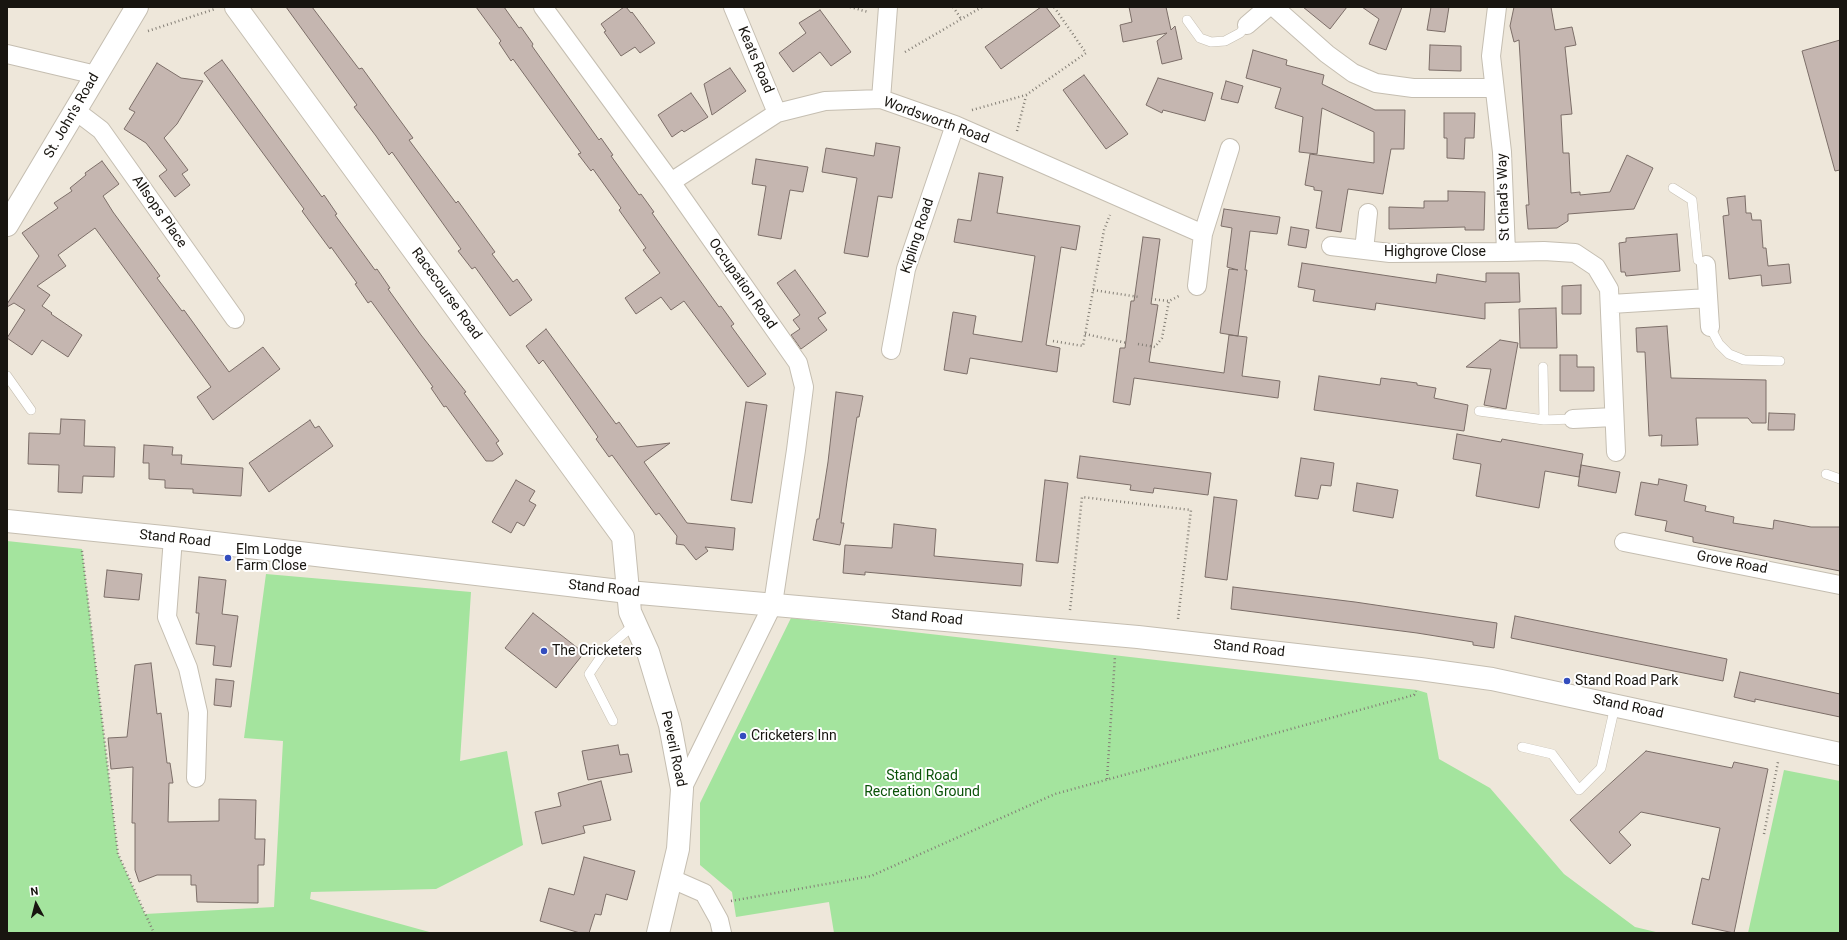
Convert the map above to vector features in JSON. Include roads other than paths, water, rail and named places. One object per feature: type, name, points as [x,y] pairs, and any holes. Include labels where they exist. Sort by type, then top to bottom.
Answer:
[{"type":"street","name":"Racecourse Road","points":[[236,7],[622,537],[628,592]]},
{"type":"street","name":"Occupation Road","points":[[543,7],[671,182],[798,363],[804,387],[773,604],[682,789]]},
{"type":"street","name":"Keats Road","points":[[733,7],[777,112]]},
{"type":"street","points":[[881,99],[888,7]]},
{"type":"street","points":[[1247,25],[1268,7]]},
{"type":"street","points":[[1274,7],[1327,54],[1353,73],[1376,83],[1413,88],[1494,88]]},
{"type":"street","name":"St Chad's Way","points":[[1497,7],[1491,56],[1502,152],[1506,252],[1544,251],[1575,254],[1596,267],[1609,289],[1611,304],[1616,452]]},
{"type":"street","name":"St. John's Road","points":[[7,225],[132,15]]},
{"type":"street","points":[[7,54],[96,75]]},
{"type":"street","name":"Wordsworth Road","points":[[671,182],[777,112],[825,101],[881,99],[954,125],[1012,149],[1203,234]]},
{"type":"street","name":"Allsops Place","points":[[76,111],[101,130],[235,319]]},
{"type":"street","name":"Kipling Road","points":[[891,350],[906,269],[954,125]]},
{"type":"street","points":[[1197,286],[1203,234],[1230,148]]},
{"type":"street","name":"Highgrove Close","points":[[1364,250],[1368,212]]},
{"type":"street","name":"Highgrove Close","points":[[1330,246],[1390,253],[1506,252]]},
{"type":"street","points":[[1706,265],[1710,327]]},
{"type":"street","points":[[1611,304],[1708,298]]},
{"type":"street","points":[[1573,419],[1614,417]]},
{"type":"street","name":"Stand Road","points":[[7,521],[172,538],[628,592],[1116,635],[1420,669],[1492,679],[1615,704],[1840,754]]},
{"type":"street","points":[[172,538],[167,617],[188,668],[198,712],[196,778]]},
{"type":"street","name":"Grove Road","points":[[1624,542],[1840,585]]},
{"type":"street","name":"Peveril Road","points":[[628,592],[630,612],[648,652],[670,725],[682,789],[678,849],[658,933]]},
{"type":"street","points":[[672,879],[704,893],[719,920],[722,933]]},
{"type":"lane","points":[[1187,20],[1200,38],[1211,42],[1224,41],[1240,33],[1247,25]]},
{"type":"lane","points":[[1674,188],[1692,200],[1698,260],[1706,265]]},
{"type":"lane","points":[[1710,327],[1719,344],[1729,354],[1744,360],[1780,361]]},
{"type":"lane","points":[[1543,367],[1544,420]]},
{"type":"lane","points":[[7,376],[31,410]]},
{"type":"lane","points":[[1479,411],[1544,420],[1573,419]]},
{"type":"lane","points":[[1826,474],[1840,479]]},
{"type":"lane","points":[[613,721],[589,674],[607,648],[635,624]]},
{"type":"lane","points":[[1522,747],[1552,754],[1579,790],[1601,768],[1615,704]]},
{"type":"place","name":"Elm Lodge Farm Close","points":[[228,558]]},
{"type":"place","name":"The Cricketers","points":[[544,651]]},
{"type":"place","name":"Stand Road Park","points":[[1567,681]]},
{"type":"place","name":"Cricketers Inn","points":[[743,736]]},
{"type":"park label","name":"Stand Road Recreation Ground","points":[[922,784]]}]
